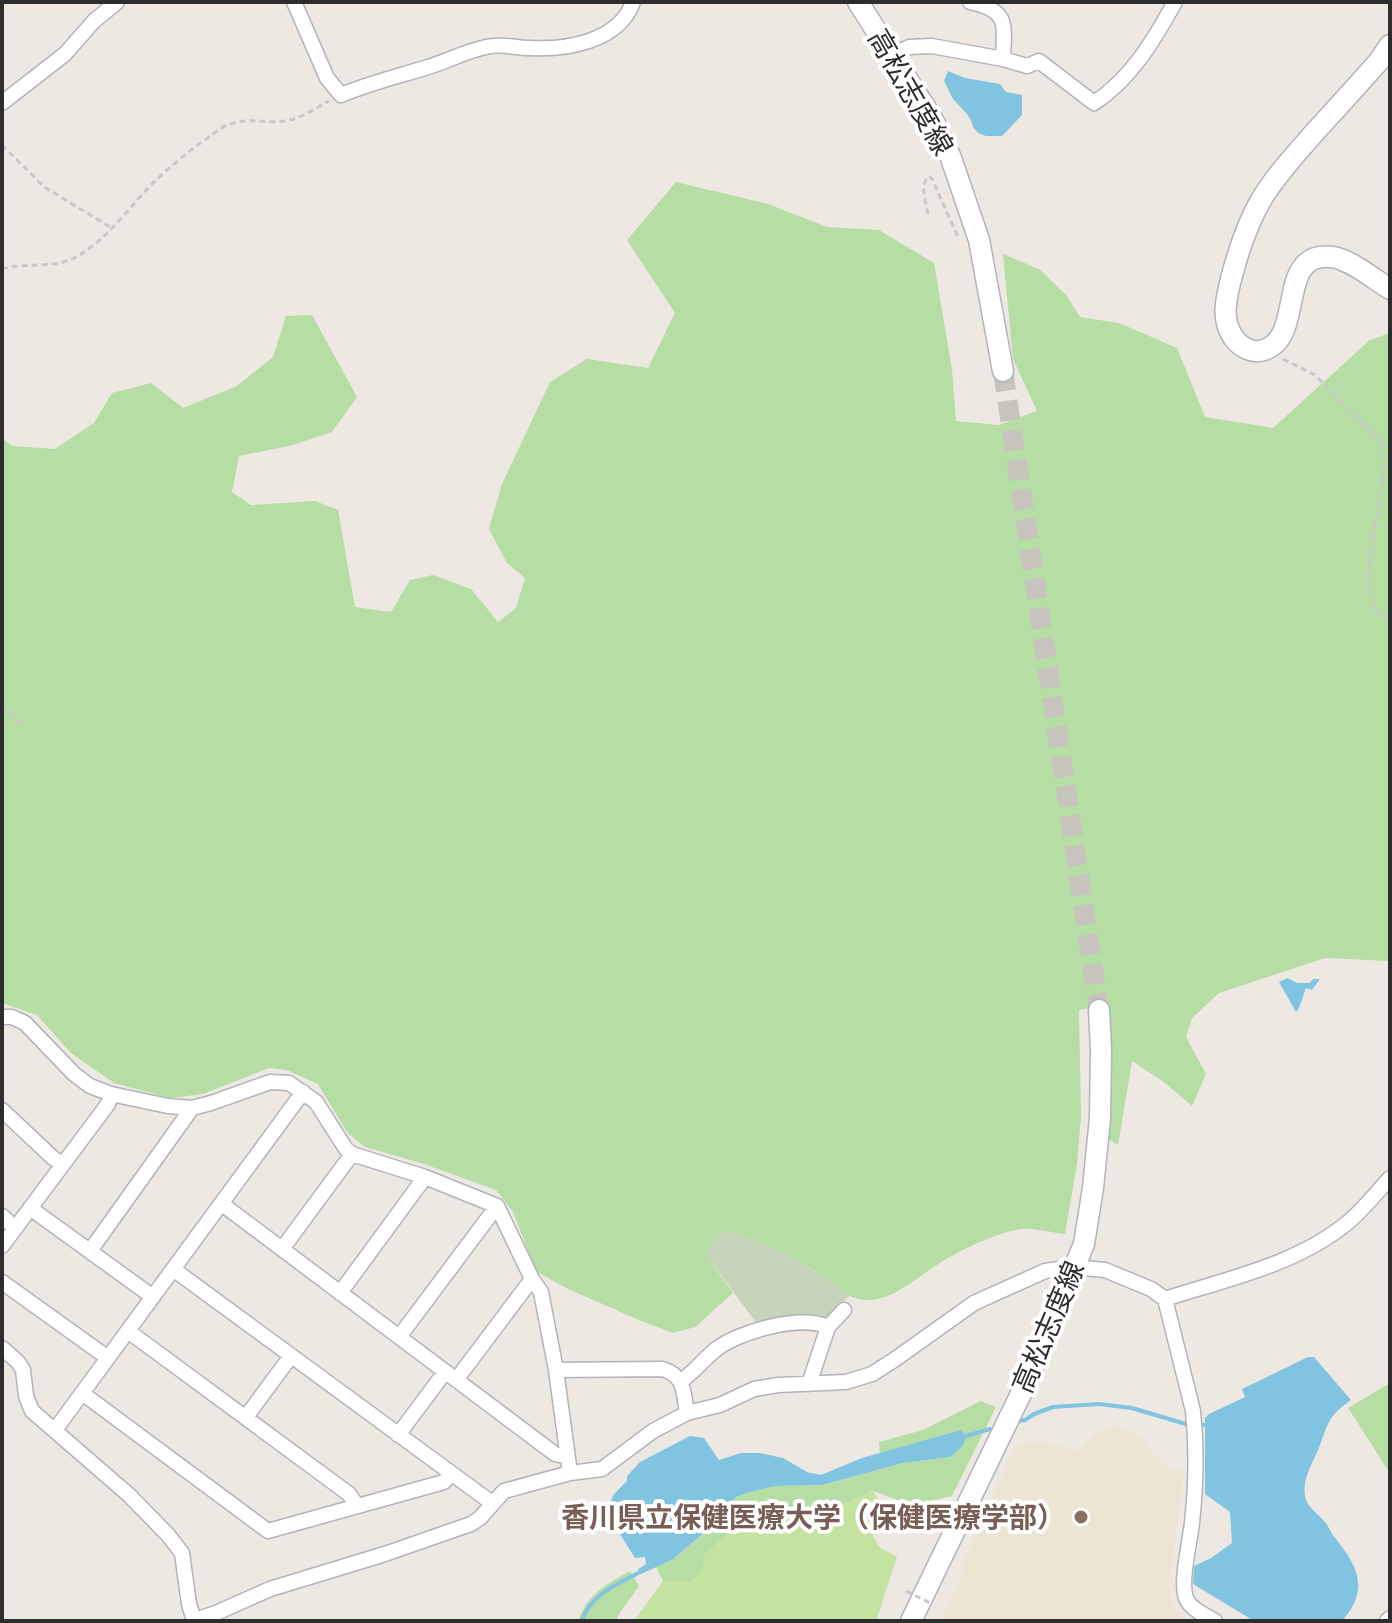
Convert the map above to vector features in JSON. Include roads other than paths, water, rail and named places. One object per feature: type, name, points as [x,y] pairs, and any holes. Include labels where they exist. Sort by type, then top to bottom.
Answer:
[{"type":"main road","name":"高松志度線","points":[[858,2],[932,118],[951,158],[979,240],[1003,371]]},
{"type":"main road","points":[[1390,45],[1280,173],[1261,200],[1244,236],[1225,303],[1226,324],[1241,346],[1252,351],[1265,350],[1279,340],[1285,328],[1297,278],[1303,265],[1316,258],[1333,257],[1346,261],[1390,289]]},
{"type":"main road","name":"高松志度線","points":[[911,1621],[1029,1377],[1084,1244],[1099,1132],[1099,1010]]},
{"type":"street","points":[[2,103],[65,54],[94,21],[117,2]]},
{"type":"street","points":[[294,2],[327,78],[341,95],[491,45],[551,49],[597,39],[619,25],[633,2]]},
{"type":"street","points":[[970,2],[988,6],[998,13],[1004,25],[1003,59]]},
{"type":"street","points":[[892,55],[909,47],[932,46],[1027,66],[1039,61],[1094,103],[1124,79],[1155,37],[1175,2]]},
{"type":"street","points":[[2,1017],[12,1017],[25,1023],[74,1074],[90,1086],[111,1094],[192,1108],[270,1082],[289,1083],[316,1102],[352,1154],[425,1177],[497,1206],[541,1292],[556,1370],[570,1473]]},
{"type":"street","points":[[55,1430],[303,1092]]},
{"type":"street","points":[[2,1246],[108,1104],[111,1094]]},
{"type":"street","points":[[90,1251],[192,1108]]},
{"type":"street","points":[[2,1110],[62,1164]]},
{"type":"street","points":[[282,1249],[352,1154]]},
{"type":"street","points":[[340,1293],[425,1177]]},
{"type":"street","points":[[1165,1299],[1294,1255],[1349,1221],[1390,1178]]},
{"type":"street","points":[[222,1204],[555,1454],[568,1457]]},
{"type":"street","points":[[399,1337],[497,1206]]},
{"type":"street","points":[[30,1208],[153,1297]]},
{"type":"street","points":[[2,1216],[15,1228]]},
{"type":"street","points":[[2,1348],[23,1370],[26,1396],[32,1411],[129,1495],[182,1553],[194,1620],[270,1589],[471,1524],[504,1491],[570,1473],[602,1469],[653,1431],[687,1413],[720,1405],[754,1389],[846,1382],[872,1374],[974,1303],[1045,1271],[1073,1267],[1105,1270],[1151,1289],[1165,1299],[1193,1411],[1197,1453],[1184,1584],[1186,1599],[1215,1621]]},
{"type":"street","points":[[173,1269],[492,1503]]},
{"type":"street","points":[[398,1435],[532,1279]]},
{"type":"street","points":[[2,1282],[108,1358]]},
{"type":"street","points":[[809,1384],[828,1327],[844,1310]]},
{"type":"street","points":[[681,1381],[728,1341],[794,1322],[828,1327]]},
{"type":"street","points":[[128,1331],[349,1494],[357,1506]]},
{"type":"street","points":[[246,1417],[291,1356]]},
{"type":"street","points":[[556,1370],[663,1369],[674,1373],[681,1381],[687,1413]]},
{"type":"street","points":[[82,1393],[268,1531],[444,1482],[451,1474]]},
{"type":"water","points":[[948,71],[965,78],[1000,84],[1006,92],[1022,95],[1022,115],[1002,136],[978,133],[944,81]]},
{"type":"water","points":[[1288,978],[1297,983],[1320,979],[1312,990],[1306,988],[1296,1012],[1279,982]]},
{"type":"water","points":[[1308,1357],[1314,1357],[1351,1400],[1329,1422],[1308,1472],[1304,1490],[1312,1509],[1349,1556],[1357,1577],[1356,1598],[1342,1621],[1254,1621],[1193,1584],[1194,1566],[1232,1543],[1230,1512],[1205,1494],[1205,1418],[1245,1397],[1242,1389]]},
{"type":"water","points":[[961,1430],[966,1436],[963,1446],[950,1457],[903,1463],[822,1485],[775,1486],[736,1497],[707,1530],[672,1560],[641,1574],[638,1569],[646,1564],[645,1557],[635,1558],[606,1512],[614,1494],[640,1462],[690,1436],[704,1438],[719,1460],[741,1453],[760,1453],[783,1458],[807,1472],[821,1475],[862,1458]]},
{"type":"waterway","points":[[1018,1421],[1053,1407],[1099,1404],[1132,1408],[1189,1425],[1205,1425]]},
{"type":"waterway","points":[[966,1436],[990,1429]]},
{"type":"waterway","points":[[582,1621],[598,1597],[640,1572]]},
{"type":"tunnel","points":[[1003,371],[1099,1010]]},
{"type":"place","name":"香川県立保健医療大学（保健医療学部）","points":[[1081,1517]]}]
